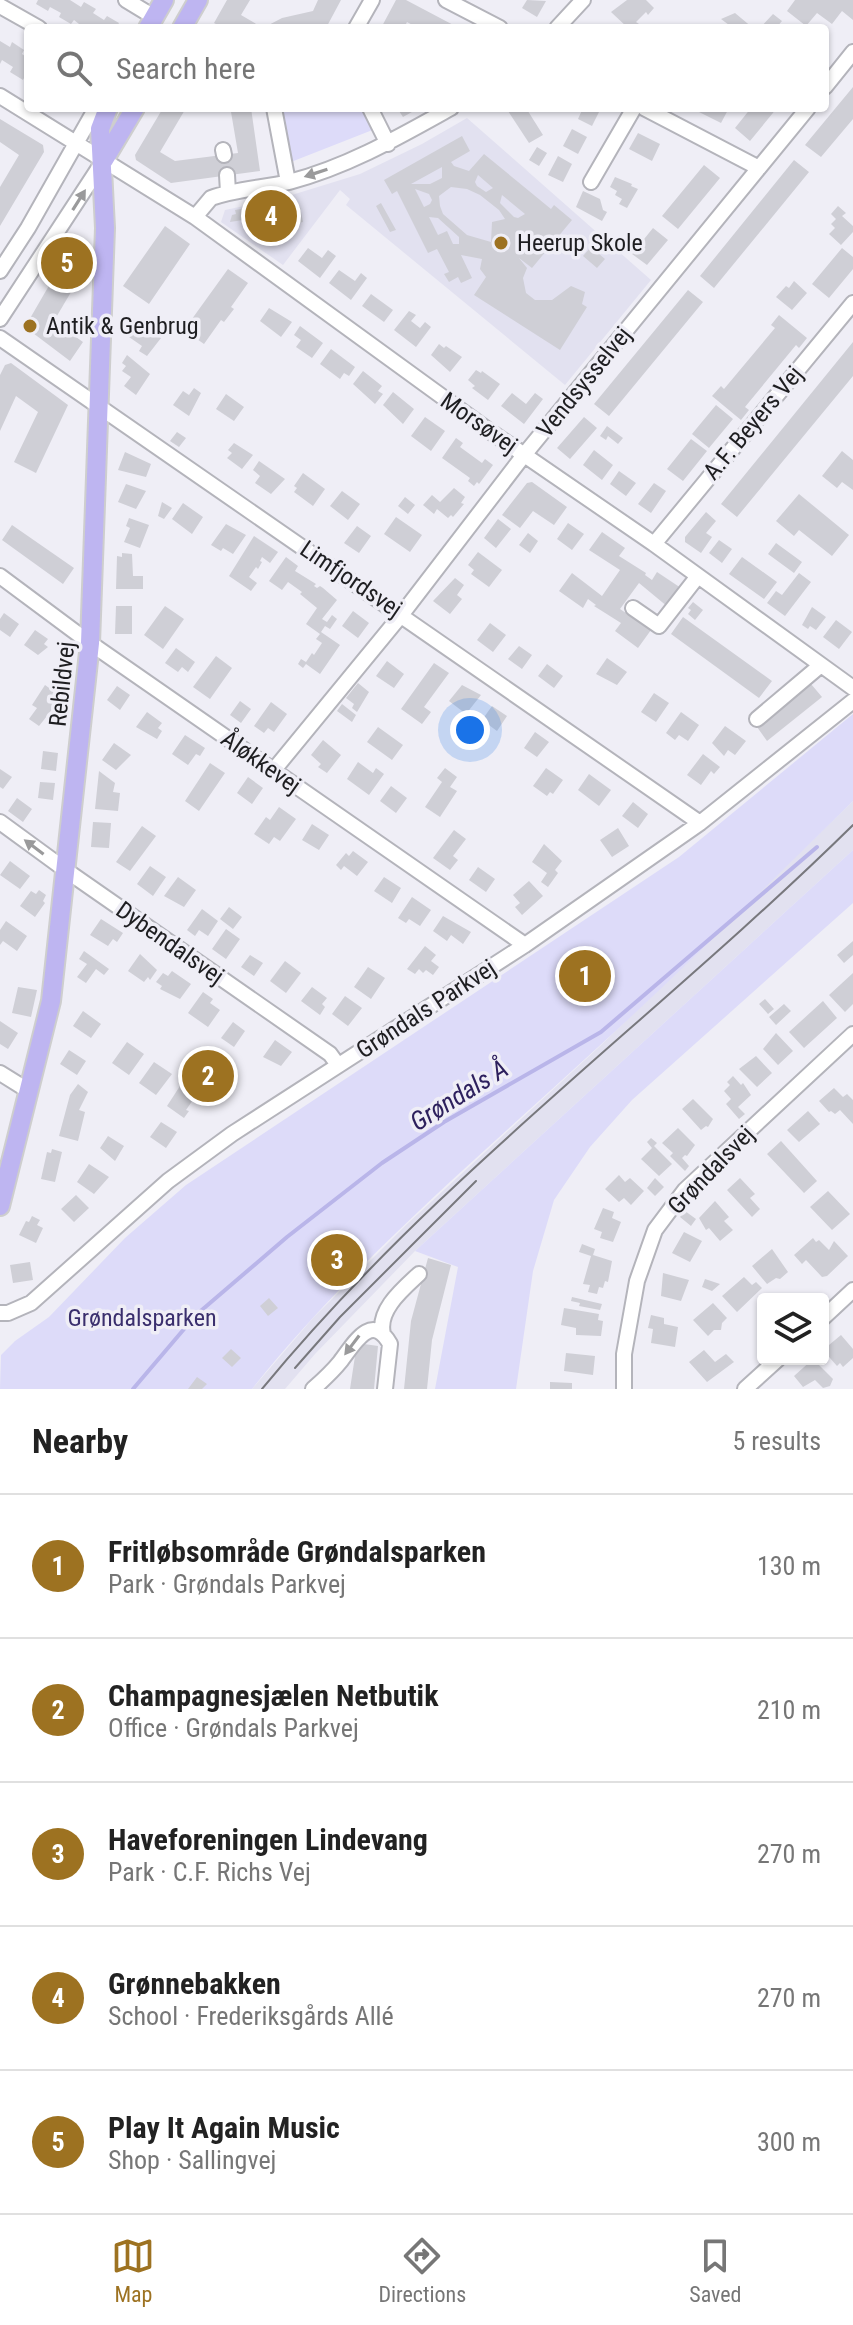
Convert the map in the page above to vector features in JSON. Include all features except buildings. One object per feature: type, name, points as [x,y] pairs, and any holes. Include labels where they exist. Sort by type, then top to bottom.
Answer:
[{"type":"main road","points":[[151,22],[164,0]]},
{"type":"main road","points":[[184,24],[198,0]]},
{"type":"main road","name":"Rebildvej","points":[[0,1206],[51,1001],[90,643],[105,220],[100,129],[106,112]]},
{"type":"main road","points":[[104,160],[133,112]]},
{"type":"street","points":[[126,0],[151,22]]},
{"type":"street","points":[[358,24],[372,0]]},
{"type":"street","points":[[446,0],[492,24]]},
{"type":"street","points":[[561,24],[583,0]]},
{"type":"street","points":[[0,6],[32,24]]},
{"type":"street","points":[[829,82],[853,52]]},
{"type":"street","name":"Morsøvej","points":[[0,96],[24,110]]},
{"type":"street","name":"Morsøvej","points":[[27,112],[195,217],[853,688]]},
{"type":"street","points":[[0,271],[94,112]]},
{"type":"street","points":[[275,112],[288,182]]},
{"type":"street","points":[[372,112],[388,144]]},
{"type":"street","points":[[195,217],[211,198],[228,192],[288,182],[336,166],[388,144],[444,112]]},
{"type":"street","points":[[591,182],[632,112]]},
{"type":"street","points":[[652,112],[759,168]]},
{"type":"street","name":"Vendsysselvej","points":[[273,771],[402,614],[524,455],[805,112]]},
{"type":"street","points":[[0,319],[104,160]]},
{"type":"street","points":[[227,175],[228,192]]},
{"type":"street","name":"A.F. Beyers Vej","points":[[654,544],[853,303]]},
{"type":"street","name":"Limfjordsvej","points":[[0,338],[700,823]]},
{"type":"street","name":"Åløkkevej","points":[[0,576],[90,643],[525,945]]},
{"type":"street","points":[[633,608],[659,626],[698,576]]},
{"type":"street","points":[[757,719],[821,665]]},
{"type":"street","name":"Grøndals Parkvej","points":[[0,1313],[8,1313],[31,1303],[168,1181],[232,1134],[525,945],[700,823],[853,701]]},
{"type":"street","name":"Dybendalsvej","points":[[1,822],[330,1054],[338,1065]]},
{"type":"street","name":"Grøndalsvej","points":[[624,1389],[624,1354],[637,1281],[655,1230],[685,1190],[853,1034]]},
{"type":"street","points":[[0,1073],[29,1091]]},
{"type":"street","points":[[385,1389],[390,1344],[383,1334],[381,1322],[385,1313],[419,1274]]},
{"type":"street","points":[[829,1312],[853,1290]]},
{"type":"street","points":[[313,1389],[340,1362],[357,1337],[371,1331],[383,1334]]},
{"type":"street","points":[[745,1389],[771,1365]]},
{"type":"shaded area","name":"Heerup Skole","points":[[467,118],[651,280],[565,385],[346,205],[350,199],[340,190],[283,265],[221,222],[225,210],[282,198],[360,174]]},
{"type":"shaded area","points":[[853,801],[853,850],[415,1251],[285,1389],[252,1389],[313,1318],[406,1225],[599,1047]]},
{"type":"green space","points":[[279,112],[367,112],[375,129],[291,162]]},
{"type":"green space","name":"Grøndalsparken","points":[[853,714],[853,801],[661,988],[374,1255],[331,1298],[252,1389],[0,1389],[1,1355],[49,1317],[125,1238],[186,1185],[679,857]]},
{"type":"green space","points":[[853,850],[853,903],[632,1100],[590,1147],[554,1200],[533,1271],[516,1389],[435,1389],[458,1267],[415,1251]]},
{"type":"waterway","name":"Grøndals Å","points":[[133,1389],[196,1315],[287,1237],[382,1163],[444,1122],[601,1032],[817,847]]},
{"type":"tram line","points":[[262,1389],[329,1312],[400,1238],[853,825]]},
{"type":"tram line","points":[[295,1368],[340,1317],[476,1181]]},
{"type":"place","name":"Grønnebakken","points":[[271,216]]},
{"type":"place","name":"Heerup Skole","points":[[501,243]]},
{"type":"place","name":"Play It Again Music","points":[[67,263]]},
{"type":"place","name":"Antik & Genbrug","points":[[30,326]]},
{"type":"place","name":"Fritløbsområde Grøndalsparken","points":[[585,976]]},
{"type":"place","name":"Champagnesjælen Netbutik","points":[[208,1076]]},
{"type":"place","name":"Haveforeningen Lindevang","points":[[337,1260]]}]
